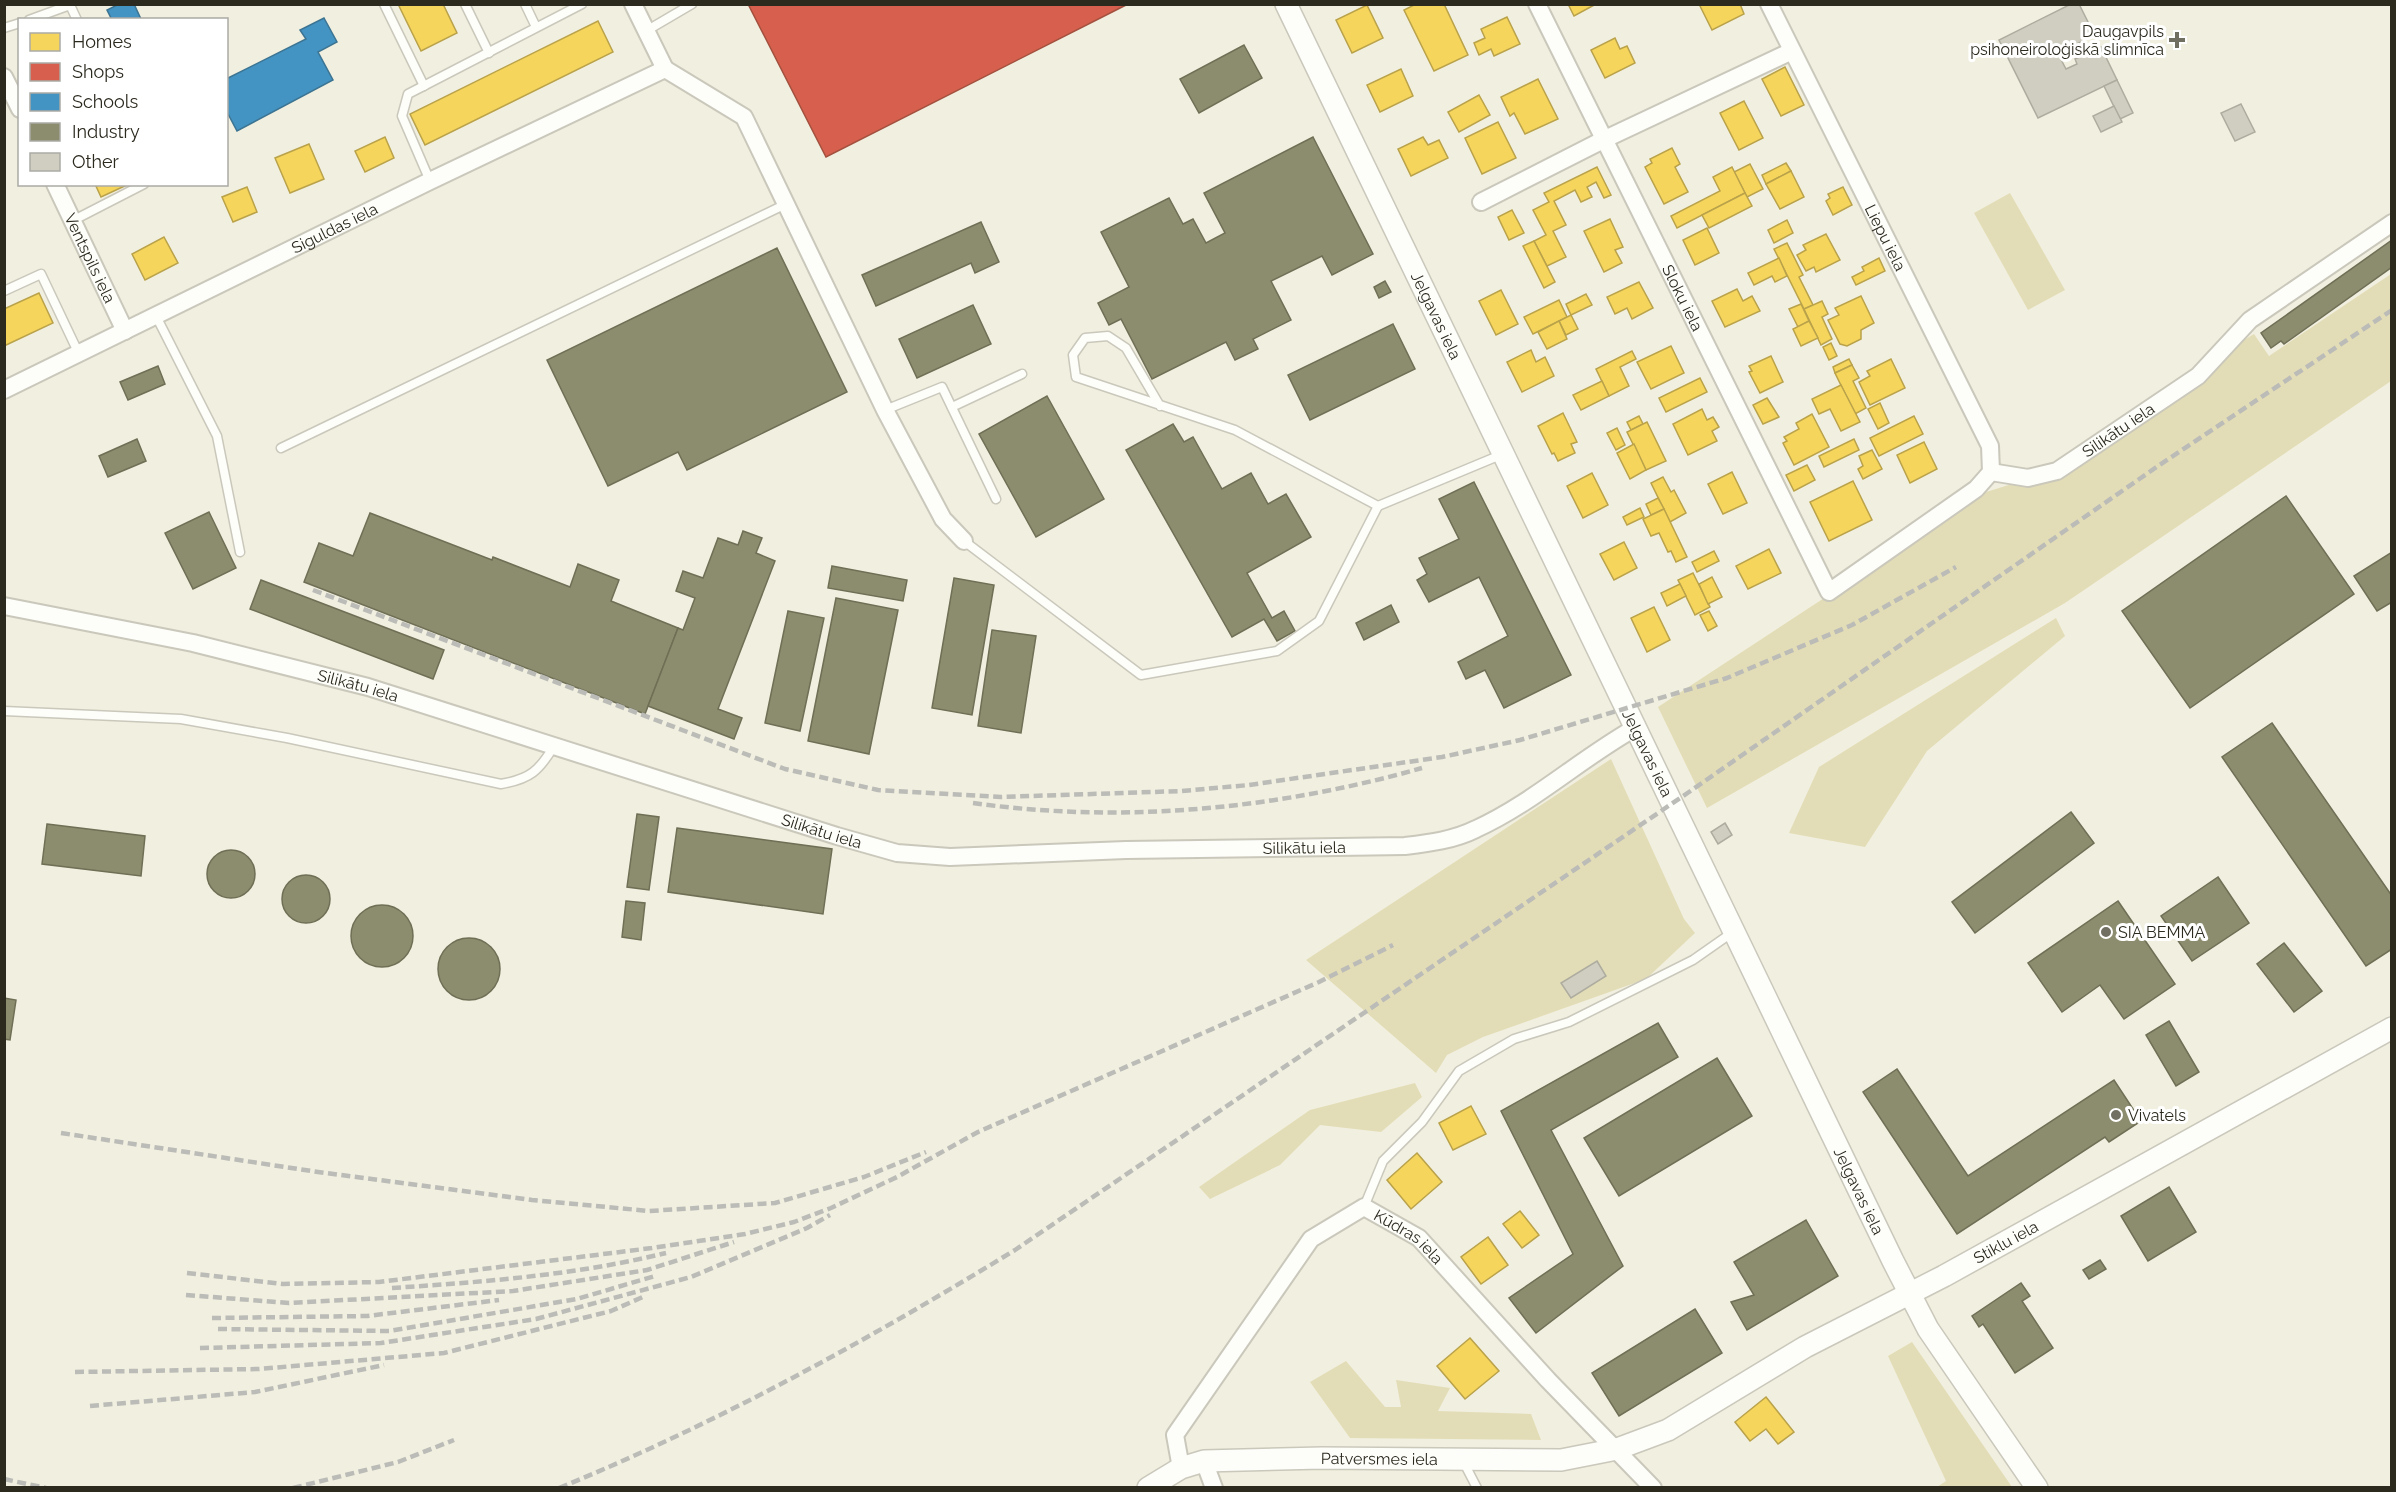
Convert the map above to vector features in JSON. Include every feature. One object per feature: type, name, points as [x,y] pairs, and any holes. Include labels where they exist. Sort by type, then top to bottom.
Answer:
[{"type":"street","points":[[633,4],[665,69],[744,117],[885,410],[943,519],[964,541]]},
{"type":"street","name":"Jelgavas iela","points":[[1286,4],[1888,1251],[1928,1329],[2037,1488]]},
{"type":"street","name":"Sloku iela","points":[[1537,4],[1828,592],[1976,489],[1991,472]]},
{"type":"street","name":"Liepu iela","points":[[1769,4],[1990,446],[1991,472]]},
{"type":"street","points":[[1481,202],[1603,140],[1792,51]]},
{"type":"street","name":"Siguldas iela","points":[[4,390],[430,180],[665,69]]},
{"type":"street","points":[[4,77],[18,105]]},
{"type":"street","name":"Ventspils iela","points":[[56,186],[125,332]]},
{"type":"street","name":"Silikātu iela","points":[[1991,472],[2028,478],[2057,471],[2198,376],[2250,320],[2391,223]]},
{"type":"street","name":"Silikātu iela","points":[[4,606],[193,643],[368,687],[897,853],[950,857],[1126,850],[1405,846],[1439,842],[1475,830],[1515,808],[1610,742],[1635,728]]},
{"type":"street","name":"Stiklu iela","points":[[1617,1449],[1668,1430],[1805,1347],[1911,1293],[2391,1028]]},
{"type":"street","name":"Kūdras iela","points":[[1181,1468],[1175,1435],[1311,1239],[1364,1207],[1419,1238],[1548,1380],[1653,1488]]},
{"type":"street","name":"Patversmes iela","points":[[1148,1488],[1181,1468],[1204,1461],[1322,1458],[1463,1461],[1561,1460],[1617,1449]]},
{"type":"street","points":[[1204,1461],[1214,1488]]},
{"type":"lane","points":[[384,4],[424,86]]},
{"type":"lane","points":[[465,4],[489,53]]},
{"type":"lane","points":[[525,4],[537,27]]},
{"type":"lane","points":[[430,180],[402,116],[408,94],[582,4]]},
{"type":"lane","points":[[646,31],[692,4]]},
{"type":"lane","points":[[35,18],[70,6],[76,18]]},
{"type":"lane","points":[[72,221],[140,186]]},
{"type":"lane","points":[[281,447],[786,204]]},
{"type":"lane","points":[[4,291],[40,274],[79,354]]},
{"type":"lane","points":[[156,316],[217,436],[240,552]]},
{"type":"lane","points":[[1160,406],[1126,348],[1107,336],[1085,338],[1073,355],[1076,377],[1160,406],[1235,430],[1378,506]]},
{"type":"lane","points":[[952,407],[1022,374]]},
{"type":"lane","points":[[885,410],[942,387],[996,499]]},
{"type":"lane","points":[[964,541],[1141,675],[1277,651],[1319,621],[1378,506],[1503,454]]},
{"type":"lane","points":[[4,711],[181,719],[287,738],[501,784],[522,780],[543,764],[554,746]]},
{"type":"lane","points":[[1364,1207],[1383,1161],[1422,1122],[1459,1071],[1514,1039],[1569,1022],[1693,960],[1734,932]]},
{"type":"lane","points":[[1463,1461],[1477,1488]]},
{"type":"shaded area","points":[[2010,193],[2065,290],[2028,310],[1974,213]]},
{"type":"shaded area","points":[[2391,274],[2391,381],[2065,603],[1707,808],[1658,707],[1986,492],[2012,484],[2057,478],[2234,346],[2254,334],[2269,356]]},
{"type":"shaded area","points":[[2056,618],[2065,636],[1927,751],[1865,847],[1789,833],[1819,767]]},
{"type":"shaded area","points":[[1611,759],[1684,919],[1695,933],[1646,979],[1483,1037],[1447,1055],[1436,1073],[1306,960]]},
{"type":"shaded area","points":[[1415,1083],[1422,1097],[1381,1132],[1320,1125],[1280,1165],[1210,1199],[1199,1187],[1310,1110]]},
{"type":"shaded area","points":[[1912,1342],[2012,1487],[1937,1487],[1946,1481],[1888,1356]]},
{"type":"shaded area","points":[[1346,1361],[1385,1407],[1401,1407],[1396,1380],[1450,1388],[1438,1411],[1531,1414],[1541,1440],[1350,1438],[1310,1382]]},
{"type":"building: Homes","points":[[398,4],[443,4],[457,33],[421,51]]},
{"type":"building: Homes","points":[[1416,4],[1444,4],[1468,55],[1434,71],[1404,10]]},
{"type":"building: Homes","points":[[1568,4],[1596,4],[1574,16]]},
{"type":"building: Homes","points":[[1699,4],[1740,4],[1744,14],[1712,30]]},
{"type":"building: Homes","points":[[1367,5],[1383,38],[1352,53],[1336,20]]},
{"type":"building: Homes","points":[[1507,17],[1520,44],[1494,56],[1491,49],[1479,55],[1474,43],[1485,38],[1481,29]]},
{"type":"building: Homes","points":[[598,21],[613,52],[425,145],[410,114]]},
{"type":"building: Homes","points":[[1615,38],[1620,49],[1627,46],[1635,63],[1605,78],[1591,50]]},
{"type":"building: Homes","points":[[1785,67],[1804,105],[1781,116],[1762,79]]},
{"type":"building: Homes","points":[[1401,69],[1413,96],[1380,112],[1367,85]]},
{"type":"building: Homes","points":[[1538,79],[1558,119],[1525,134],[1514,113],[1510,116],[1501,97]]},
{"type":"building: Homes","points":[[1479,95],[1490,115],[1459,132],[1448,112]]},
{"type":"building: Homes","points":[[1744,101],[1763,138],[1739,150],[1720,113]]},
{"type":"building: Homes","points":[[1498,122],[1516,158],[1482,174],[1465,138]]},
{"type":"building: Homes","points":[[385,137],[394,158],[365,172],[355,151]]},
{"type":"building: Homes","points":[[1423,137],[1428,145],[1439,140],[1448,158],[1411,176],[1398,149]]},
{"type":"building: Homes","points":[[309,144],[324,179],[290,193],[275,158]]},
{"type":"building: Homes","points":[[1672,148],[1680,164],[1675,167],[1688,192],[1664,204],[1645,167],[1652,163],[1650,159]]},
{"type":"building: Homes","points":[[1786,163],[1791,171],[1766,184],[1762,175]]},
{"type":"building: Homes","points":[[1750,164],[1763,189],[1747,197],[1734,172]]},
{"type":"building: Homes","points":[[1597,167],[1611,195],[1604,198],[1596,182],[1587,187],[1592,197],[1581,202],[1575,190],[1554,201],[1566,225],[1553,231],[1566,257],[1547,266],[1534,241],[1546,235],[1533,210],[1549,202],[1544,193]]},
{"type":"building: Homes","points":[[1732,167],[1745,193],[1677,228],[1671,216],[1720,191],[1713,177]]},
{"type":"building: Homes","points":[[1791,171],[1804,197],[1780,209],[1766,184]]},
{"type":"building: Homes","points":[[96,186],[125,186],[101,197]]},
{"type":"building: Homes","points":[[247,187],[257,212],[233,222],[222,197]]},
{"type":"building: Homes","points":[[1843,187],[1852,205],[1833,215],[1826,201],[1830,198],[1828,194]]},
{"type":"building: Homes","points":[[1745,193],[1752,206],[1709,228],[1702,215]]},
{"type":"building: Homes","points":[[1512,210],[1524,233],[1509,240],[1498,217]]},
{"type":"building: Homes","points":[[1610,219],[1623,247],[1615,250],[1622,263],[1604,272],[1584,231]]},
{"type":"building: Homes","points":[[1787,220],[1793,233],[1774,243],[1768,230]]},
{"type":"building: Homes","points":[[1707,228],[1719,253],[1695,265],[1683,240]]},
{"type":"building: Homes","points":[[1826,234],[1840,260],[1816,272],[1814,267],[1806,271],[1797,255],[1806,250],[1803,245]]},
{"type":"building: Homes","points":[[164,237],[178,263],[145,280],[132,254]]},
{"type":"building: Homes","points":[[1534,241],[1555,282],[1544,288],[1523,246]]},
{"type":"building: Homes","points":[[1787,243],[1803,275],[1799,277],[1813,305],[1804,309],[1774,249]]},
{"type":"building: Homes","points":[[1779,258],[1787,276],[1775,282],[1772,276],[1754,285],[1748,273]]},
{"type":"building: Homes","points":[[1879,258],[1885,271],[1856,285],[1852,277],[1864,271],[1862,267]]},
{"type":"building: Homes","points":[[1639,282],[1653,308],[1632,319],[1627,308],[1615,314],[1607,297]]},
{"type":"building: Homes","points":[[1737,289],[1743,301],[1752,296],[1760,311],[1725,327],[1712,301]]},
{"type":"building: Homes","points":[[1501,290],[1518,324],[1496,335],[1479,301]]},
{"type":"building: Homes","points":[[39,293],[53,323],[4,346],[4,309]]},
{"type":"building: Homes","points":[[1586,294],[1592,305],[1571,315],[1566,304]]},
{"type":"building: Homes","points":[[1861,296],[1874,323],[1861,330],[1861,339],[1847,346],[1840,344],[1828,320],[1839,315],[1835,308]]},
{"type":"building: Homes","points":[[1559,300],[1567,317],[1533,334],[1524,317]]},
{"type":"building: Homes","points":[[1822,301],[1828,314],[1822,317],[1832,339],[1821,345],[1804,309]]},
{"type":"building: Homes","points":[[1801,304],[1809,321],[1798,327],[1789,309]]},
{"type":"building: Homes","points":[[1571,315],[1578,329],[1566,335],[1559,321]]},
{"type":"building: Homes","points":[[1559,321],[1567,339],[1547,349],[1538,332]]},
{"type":"building: Homes","points":[[1809,321],[1818,338],[1801,346],[1793,329]]},
{"type":"building: Homes","points":[[1831,343],[1837,356],[1829,360],[1823,347]]},
{"type":"building: Homes","points":[[1671,346],[1684,373],[1651,389],[1637,362]]},
{"type":"building: Homes","points":[[1531,350],[1536,362],[1545,357],[1554,376],[1522,392],[1507,362]]},
{"type":"building: Homes","points":[[1632,351],[1636,359],[1620,367],[1629,386],[1609,396],[1596,369]]},
{"type":"building: Homes","points":[[1771,356],[1783,382],[1760,393],[1749,372],[1752,371],[1749,366]]},
{"type":"building: Homes","points":[[1849,359],[1852,365],[1835,373],[1833,367]]},
{"type":"building: Homes","points":[[1891,359],[1905,388],[1870,405],[1859,382],[1870,376],[1867,371]]},
{"type":"building: Homes","points":[[1852,365],[1859,378],[1853,381],[1866,408],[1855,414],[1835,373]]},
{"type":"building: Homes","points":[[1700,378],[1707,392],[1666,412],[1659,398]]},
{"type":"building: Homes","points":[[1602,381],[1609,396],[1581,410],[1573,395]]},
{"type":"building: Homes","points":[[1841,385],[1860,422],[1841,431],[1830,409],[1819,414],[1812,399]]},
{"type":"building: Homes","points":[[1767,398],[1779,417],[1763,424],[1753,405]]},
{"type":"building: Homes","points":[[1880,403],[1889,423],[1878,429],[1868,409]]},
{"type":"building: Homes","points":[[1702,409],[1707,420],[1713,417],[1719,427],[1712,431],[1717,441],[1688,455],[1673,424]]},
{"type":"building: Homes","points":[[1563,413],[1577,442],[1571,444],[1575,453],[1558,461],[1538,426]]},
{"type":"building: Homes","points":[[1812,414],[1829,447],[1794,465],[1783,443],[1787,441],[1784,437],[1799,429],[1796,423]]},
{"type":"building: Homes","points":[[1639,416],[1643,424],[1631,430],[1627,422]]},
{"type":"building: Homes","points":[[1914,416],[1923,434],[1879,456],[1870,438]]},
{"type":"building: Homes","points":[[1647,422],[1666,461],[1646,470],[1627,432]]},
{"type":"building: Homes","points":[[1617,428],[1625,445],[1616,450],[1607,433]]},
{"type":"building: Homes","points":[[1854,439],[1859,450],[1824,467],[1819,456]]},
{"type":"building: Homes","points":[[1924,442],[1937,469],[1910,483],[1897,455]]},
{"type":"building: Homes","points":[[1634,444],[1646,470],[1630,479],[1617,453]]},
{"type":"building: Homes","points":[[1872,450],[1882,469],[1863,479],[1858,469],[1863,466],[1859,456]]},
{"type":"building: Homes","points":[[1807,465],[1815,480],[1794,491],[1786,475]]},
{"type":"building: Homes","points":[[1732,472],[1747,503],[1723,514],[1708,484]]},
{"type":"building: Homes","points":[[1592,473],[1608,505],[1583,518],[1567,486]]},
{"type":"building: Homes","points":[[1663,477],[1671,492],[1674,490],[1686,513],[1670,522],[1651,483]]},
{"type":"building: Homes","points":[[1853,481],[1872,520],[1829,541],[1810,502]]},
{"type":"building: Homes","points":[[1658,498],[1664,509],[1651,515],[1646,504]]},
{"type":"building: Homes","points":[[1640,508],[1644,517],[1627,525],[1623,517]]},
{"type":"building: Homes","points":[[1664,509],[1687,557],[1676,562],[1671,551],[1668,552],[1659,533],[1651,536],[1643,519]]},
{"type":"building: Homes","points":[[1624,542],[1637,568],[1614,580],[1600,554]]},
{"type":"building: Homes","points":[[1769,549],[1781,573],[1748,589],[1736,566]]},
{"type":"building: Homes","points":[[1714,551],[1719,561],[1697,572],[1692,562]]},
{"type":"building: Homes","points":[[1693,573],[1710,607],[1695,615],[1678,580]]},
{"type":"building: Homes","points":[[1712,577],[1722,597],[1708,604],[1699,584]]},
{"type":"building: Homes","points":[[1680,584],[1686,596],[1667,606],[1661,593]]},
{"type":"building: Homes","points":[[1654,607],[1670,640],[1647,652],[1631,618]]},
{"type":"building: Homes","points":[[1709,611],[1717,626],[1708,631],[1700,615]]},
{"type":"building: Homes","points":[[1471,1106],[1486,1134],[1453,1150],[1439,1123]]},
{"type":"building: Homes","points":[[1417,1153],[1442,1182],[1411,1209],[1387,1180]]},
{"type":"building: Homes","points":[[1520,1211],[1539,1235],[1522,1248],[1503,1224]]},
{"type":"building: Homes","points":[[1488,1237],[1508,1265],[1481,1284],[1461,1257]]},
{"type":"building: Homes","points":[[1470,1338],[1499,1371],[1465,1399],[1437,1366]]},
{"type":"building: Homes","points":[[1766,1397],[1794,1432],[1778,1444],[1766,1429],[1750,1441],[1735,1422]]},
{"type":"building: Shops","points":[[748,4],[1128,4],[826,157]]},
{"type":"building: Schools","points":[[119,4],[134,4],[141,18],[111,18],[107,10]]},
{"type":"building: Schools","points":[[324,18],[337,42],[318,52],[333,80],[237,131],[228,114],[228,78],[306,39],[300,30]]},
{"type":"building: Industry","points":[[1244,45],[1262,78],[1199,113],[1180,79]]},
{"type":"building: Industry","points":[[1313,137],[1373,254],[1332,275],[1322,256],[1271,281],[1291,320],[1253,339],[1258,349],[1235,360],[1226,342],[1152,379],[1121,319],[1109,325],[1098,303],[1129,287],[1101,232],[1169,198],[1183,224],[1193,219],[1206,243],[1225,233],[1204,193]]},
{"type":"building: Industry","points":[[981,222],[999,262],[975,273],[971,263],[876,306],[862,275]]},
{"type":"building: Industry","points":[[2392,240],[2392,267],[2284,344],[2281,341],[2271,348],[2261,333]]},
{"type":"building: Industry","points":[[777,248],[847,392],[687,470],[678,452],[608,486],[547,360]]},
{"type":"building: Industry","points":[[1385,281],[1391,292],[1379,298],[1374,287]]},
{"type":"building: Industry","points":[[973,305],[991,344],[917,378],[899,339]]},
{"type":"building: Industry","points":[[1393,324],[1415,369],[1310,420],[1288,375]]},
{"type":"building: Industry","points":[[158,366],[165,384],[128,400],[120,382]]},
{"type":"building: Industry","points":[[1047,396],[1104,499],[1036,537],[979,434]]},
{"type":"building: Industry","points":[[1173,424],[1184,442],[1193,437],[1222,489],[1251,473],[1268,504],[1286,494],[1311,537],[1247,573],[1272,618],[1284,611],[1295,631],[1277,641],[1264,619],[1232,637],[1126,450]]},
{"type":"building: Industry","points":[[137,439],[146,461],[108,477],[99,456]]},
{"type":"building: Industry","points":[[1474,482],[1571,675],[1504,708],[1485,670],[1466,679],[1458,662],[1508,636],[1479,577],[1429,602],[1417,580],[1427,574],[1419,558],[1459,539],[1439,499]]},
{"type":"building: Industry","points":[[2286,496],[2354,594],[2190,708],[2122,611]]},
{"type":"building: Industry","points":[[209,512],[236,568],[193,589],[165,533]]},
{"type":"building: Industry","points":[[370,513],[570,587],[578,564],[619,580],[611,601],[678,628],[645,714],[304,582],[319,543],[353,556]]},
{"type":"building: Industry","points":[[743,531],[762,538],[756,553],[775,561],[718,709],[742,718],[734,739],[648,706],[678,628],[683,630],[695,598],[676,591],[683,571],[703,578],[718,538],[738,545]]},
{"type":"building: Industry","points":[[2392,552],[2392,602],[2377,611],[2354,576]]},
{"type":"building: Industry","points":[[832,566],[907,580],[903,601],[828,588]]},
{"type":"building: Industry","points":[[954,578],[994,585],[972,715],[932,708]]},
{"type":"building: Industry","points":[[261,580],[444,650],[433,679],[250,609]]},
{"type":"building: Industry","points":[[836,598],[898,610],[869,754],[808,741]]},
{"type":"building: Industry","points":[[1391,605],[1399,622],[1364,640],[1356,623]]},
{"type":"building: Industry","points":[[788,611],[824,618],[800,731],[765,723]]},
{"type":"building: Industry","points":[[992,630],[1036,636],[1021,733],[978,726]]},
{"type":"building: Industry","points":[[2272,723],[2392,896],[2392,949],[2366,966],[2222,757]]},
{"type":"building: Industry","points":[[2071,812],[2094,843],[1975,933],[1952,902]]},
{"type":"building: Industry","points":[[637,814],[659,817],[649,890],[627,887]]},
{"type":"building: Industry","points":[[47,824],[145,836],[141,876],[42,864]]},
{"type":"building: Industry","points":[[677,828],[832,849],[823,914],[668,892]]},
{"type":"building: Industry","points":[[226,850],[236,850],[251,860],[255,874],[251,888],[245,894],[236,898],[226,898],[211,888],[207,879],[207,869],[217,854]]},
{"type":"building: Industry","points":[[301,875],[311,875],[323,882],[330,894],[330,904],[323,916],[311,923],[301,923],[286,912],[282,904],[282,894],[293,879]]},
{"type":"building: Industry","points":[[2218,877],[2249,923],[2192,961],[2161,916]]},
{"type":"building: Industry","points":[[626,901],[645,903],[641,940],[622,937]]},
{"type":"building: Industry","name":"SIA BEMMA","points":[[2118,901],[2175,984],[2124,1019],[2100,985],[2062,1012],[2028,963]]},
{"type":"building: Industry","points":[[382,905],[404,914],[413,936],[404,958],[382,967],[360,958],[351,936],[360,914]]},
{"type":"building: Industry","points":[[469,938],[486,943],[491,947],[495,952],[500,969],[495,986],[491,991],[486,995],[469,1000],[452,995],[447,991],[443,986],[438,969],[443,952],[447,947],[452,943]]},
{"type":"building: Industry","points":[[2284,943],[2322,991],[2294,1012],[2257,964]]},
{"type":"building: Industry","points":[[4,998],[16,1000],[10,1040],[4,1039]]},
{"type":"building: Industry","points":[[2169,1021],[2199,1072],[2176,1086],[2146,1035]]},
{"type":"building: Industry","points":[[1658,1023],[1678,1057],[1551,1130],[1623,1266],[1536,1333],[1509,1298],[1573,1254],[1501,1111]]},
{"type":"building: Industry","points":[[1717,1058],[1752,1116],[1619,1196],[1584,1138]]},
{"type":"building: Industry","points":[[1897,1069],[1968,1176],[2114,1080],[2141,1121],[2109,1142],[2105,1137],[1957,1234],[1863,1092]]},
{"type":"building: Industry","points":[[2169,1187],[2196,1232],[2148,1261],[2121,1216]]},
{"type":"building: Industry","points":[[1806,1220],[1838,1276],[1747,1330],[1731,1302],[1754,1295],[1734,1262]]},
{"type":"building: Industry","points":[[2100,1260],[2106,1269],[2089,1279],[2083,1270]]},
{"type":"building: Industry","points":[[2021,1283],[2030,1296],[2022,1301],[2053,1348],[2015,1373],[1983,1324],[1979,1327],[1972,1316]]},
{"type":"building: Industry","points":[[1695,1309],[1722,1353],[1619,1416],[1592,1373]]},
{"type":"building: Other","points":[[2071,4],[2079,4],[2094,34],[2067,48],[2065,44],[2055,48],[2066,69],[2077,64],[2075,59],[2101,47],[2117,80],[2038,118],[1999,40]]},
{"type":"building: Other","points":[[2117,80],[2133,113],[2120,119],[2104,86]]},
{"type":"building: Other","points":[[2241,104],[2255,132],[2235,141],[2221,113]]},
{"type":"building: Other","points":[[2114,106],[2122,122],[2101,132],[2093,116]]},
{"type":"building: Other","points":[[1725,823],[1732,835],[1718,844],[1711,832]]},
{"type":"building: Other","points":[[1597,961],[1606,976],[1571,998],[1561,983]]},
{"type":"railway","points":[[559,1488],[677,1436],[792,1378],[904,1316],[1015,1250],[1689,792],[2158,466],[2392,310]]},
{"type":"railway","points":[[313,590],[785,769],[878,790],[1001,797],[1182,791],[1249,785],[1442,757],[1520,740],[1727,678],[1852,625],[1956,567]]},
{"type":"railway","points":[[973,803],[1086,812],[1199,809],[1312,794],[1422,768]]},
{"type":"railway","points":[[187,1273],[283,1284],[379,1282],[652,1248],[745,1234],[794,1222],[831,1208],[897,1177],[978,1132],[1319,982],[1393,945]]},
{"type":"railway","points":[[61,1133],[318,1172],[532,1200],[649,1211],[775,1203],[864,1177],[926,1152]]},
{"type":"railway","points":[[200,1348],[381,1343],[536,1319],[691,1277],[807,1228],[830,1215]]},
{"type":"railway","points":[[186,1295],[289,1303],[513,1291],[647,1270],[734,1242]]},
{"type":"railway","points":[[392,1288],[564,1272],[666,1253]]},
{"type":"railway","points":[[218,1329],[389,1331],[577,1299],[655,1276]]},
{"type":"railway","points":[[75,1372],[259,1369],[444,1353],[611,1311],[645,1296]]},
{"type":"railway","points":[[212,1318],[367,1316],[499,1300]]},
{"type":"railway","points":[[90,1406],[255,1392],[384,1365]]},
{"type":"railway","points":[[293,1488],[398,1462],[454,1440]]},
{"type":"railway","points":[[4,1479],[46,1488]]},
{"type":"place","name":"Daugavpils psihoneiroloģiskā slimnīca","points":[[2177,40]]},
{"type":"place","name":"SIA BEMMA","points":[[2106,932]]},
{"type":"place","name":"Vivatels","points":[[2116,1115]]}]
